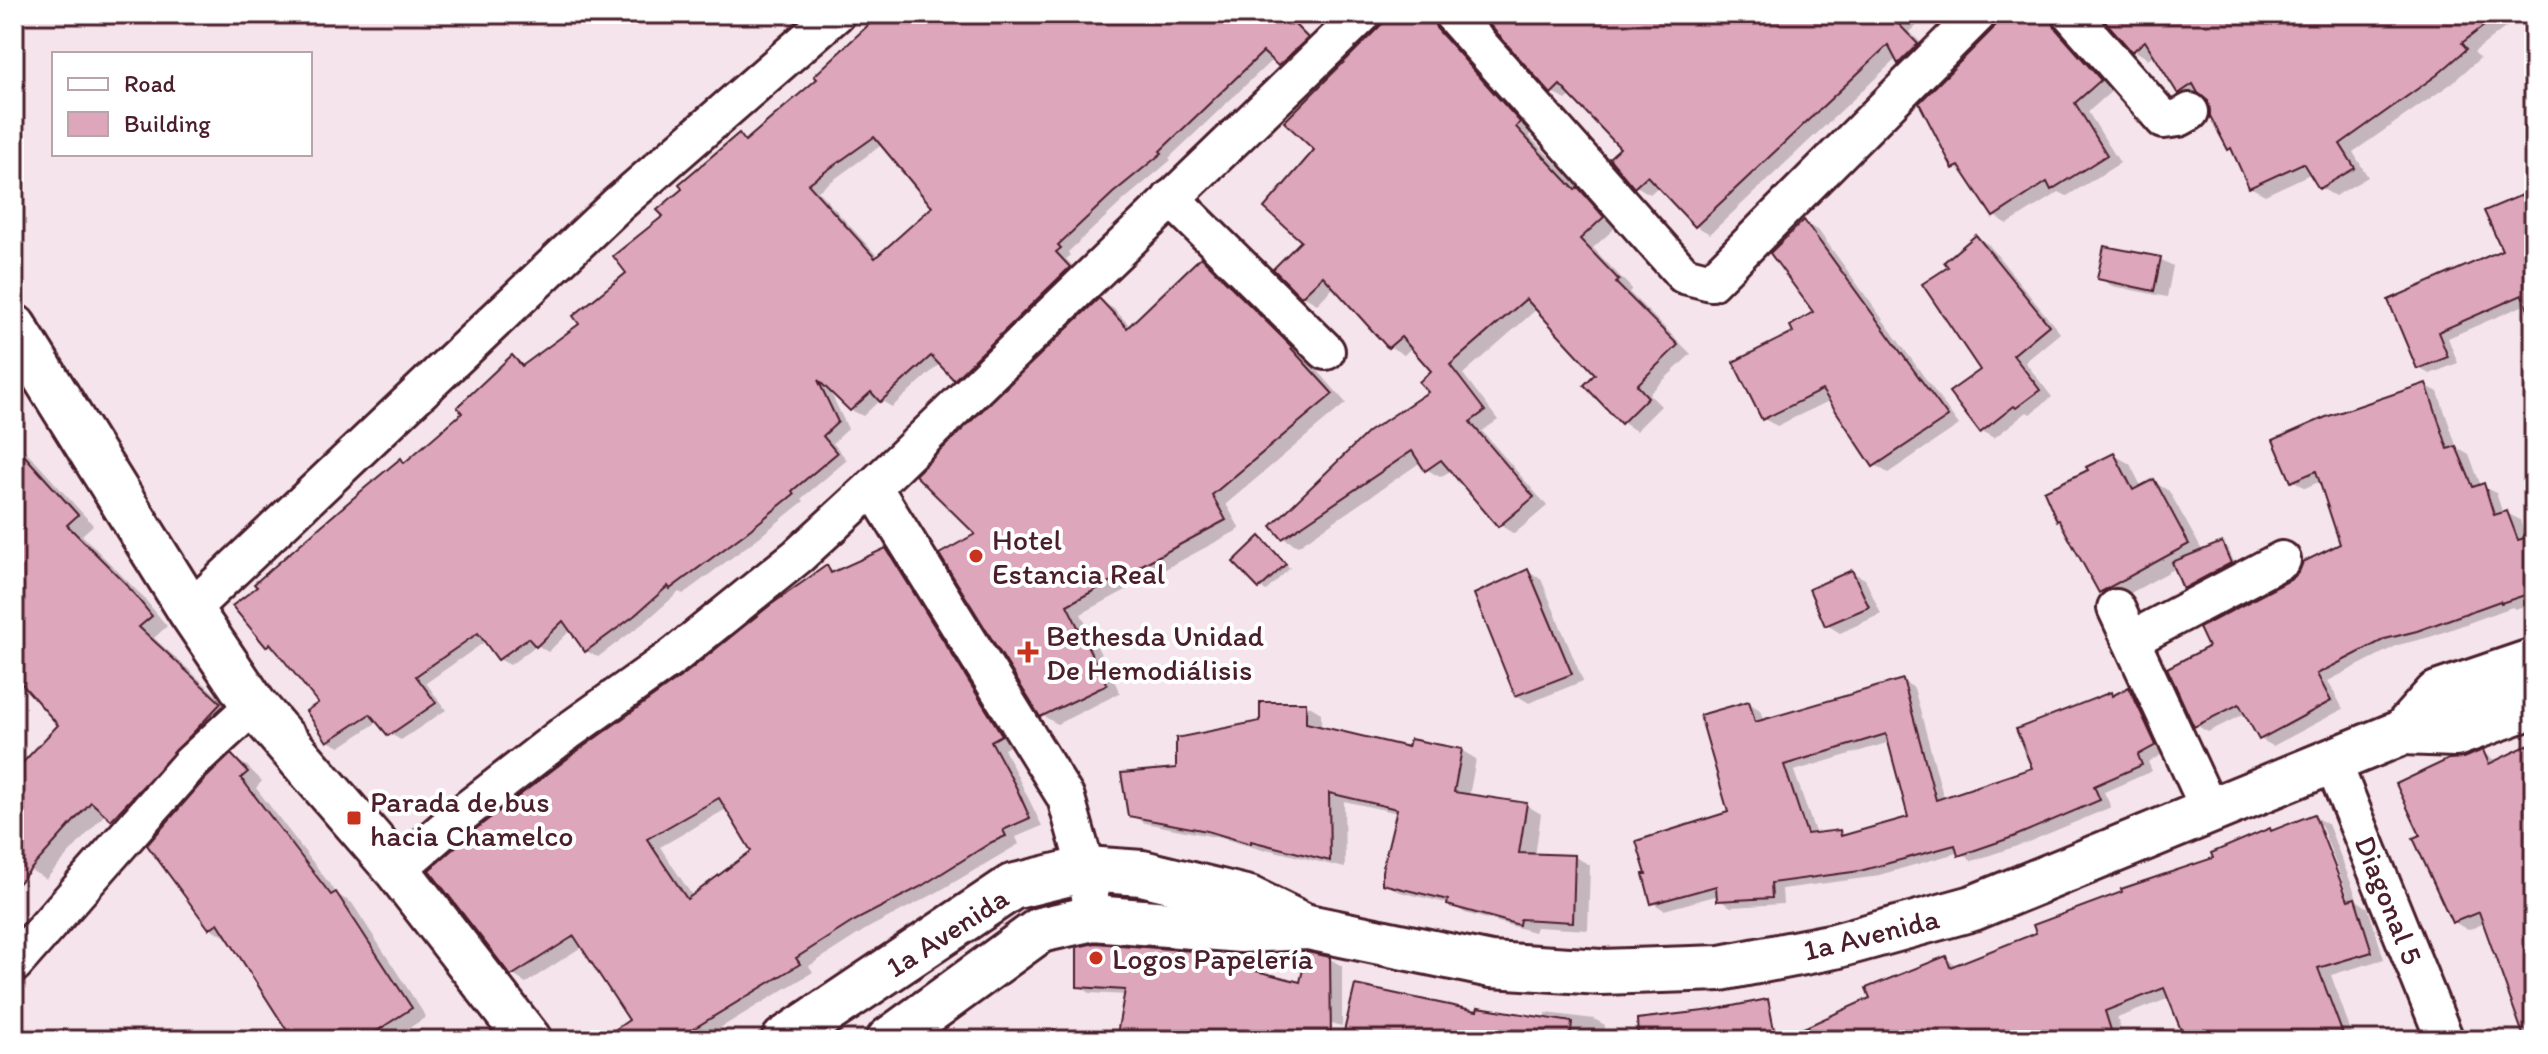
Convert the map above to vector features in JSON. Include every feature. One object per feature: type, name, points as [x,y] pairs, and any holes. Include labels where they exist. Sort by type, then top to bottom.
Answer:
[{"type":"main road","points":[[14,327],[190,610],[254,705],[397,870],[529,1040]]},
{"type":"main road","name":"1a Avenida","points":[[2403,732],[2437,694],[2534,661]]},
{"type":"main road","name":"1a Avenida","points":[[784,1040],[1012,887],[1086,869],[1142,873],[1249,899],[1308,927],[1491,965],[1601,972],[1721,968],[1835,946],[1973,908],[2403,732],[2455,734],[2534,705]]},
{"type":"main road","name":"1a Avenida","points":[[889,1040],[1040,930],[1093,918],[1241,930],[1308,927]]},
{"type":"street","points":[[190,610],[617,205],[836,14]]},
{"type":"street","points":[[397,870],[464,812],[563,735],[674,656],[798,556],[1363,14]]},
{"type":"street","points":[[1452,14],[1684,275],[1711,282],[1978,14]]},
{"type":"street","points":[[2071,14],[2164,120],[2179,118],[2190,112]]},
{"type":"street","points":[[1171,198],[1326,351]]},
{"type":"street","points":[[873,487],[1066,798],[1086,869],[1093,918]]},
{"type":"street","points":[[2131,640],[2282,560]]},
{"type":"street","points":[[2116,608],[2210,811]]},
{"type":"street","points":[[15,961],[190,764],[254,705]]},
{"type":"street","name":"Diagonal 5","points":[[2332,761],[2445,1040]]},
{"type":"building","points":[[880,14],[1284,14],[1308,38],[1278,66],[1263,52],[1160,151],[1162,153],[1113,193],[1058,245],[1061,248],[1056,252],[1070,267],[954,380],[931,356],[880,402],[871,392],[850,411],[818,380],[838,422],[823,436],[837,453],[792,491],[794,494],[747,532],[670,589],[668,586],[585,652],[563,621],[536,647],[528,638],[498,660],[478,633],[416,676],[436,703],[388,736],[370,714],[327,742],[306,711],[318,703],[270,643],[266,647],[232,606],[366,487],[401,458],[404,463],[462,413],[457,407],[512,355],[522,366],[579,324],[573,316],[626,273],[613,256],[663,216],[657,210],[682,189],[679,184],[739,133],[745,141],[817,79],[814,76]],"holes":[[[874,137],[932,207],[875,258],[808,184]]]},
{"type":"building","points":[[1392,14],[1432,14],[1436,28],[1520,122],[1516,127],[1604,217],[1580,239],[1619,280],[1616,283],[1678,345],[1637,385],[1648,397],[1621,424],[1584,385],[1595,374],[1526,299],[1450,365],[1485,411],[1470,422],[1534,497],[1498,527],[1441,460],[1425,471],[1412,451],[1282,539],[1271,526],[1368,432],[1428,392],[1419,382],[1431,371],[1401,337],[1388,348],[1323,276],[1301,297],[1273,269],[1301,241],[1264,208],[1314,150],[1284,122]]},
{"type":"building","points":[[1480,14],[1889,14],[1918,44],[1898,64],[1888,45],[1695,227],[1647,176],[1634,188],[1609,158],[1620,148],[1560,85],[1551,94]]},
{"type":"building","points":[[2003,14],[2051,14],[2055,28],[2101,80],[2075,103],[2107,155],[2051,190],[2047,182],[1993,217],[1959,166],[1953,169],[1919,103],[1993,29],[1998,17]]},
{"type":"building","points":[[2099,14],[2499,14],[2462,43],[2467,49],[2437,75],[2340,144],[2355,168],[2319,189],[2303,163],[2249,188],[2231,148],[2228,150],[2210,116],[2208,101],[2193,84],[2178,94],[2145,41],[2132,52]]},
{"type":"building","points":[[2534,190],[2534,323],[2522,295],[2438,332],[2448,357],[2417,369],[2388,300],[2502,250],[2484,211]]},
{"type":"building","points":[[1804,220],[1948,417],[1873,467],[1822,390],[1762,420],[1733,362],[1793,332],[1790,326],[1813,312],[1770,253]]},
{"type":"building","points":[[1976,235],[2049,325],[2013,355],[2040,390],[1980,433],[1949,392],[1980,370],[1922,284],[1948,267],[1944,262]]},
{"type":"building","points":[[2104,246],[2161,257],[2154,291],[2097,279]]},
{"type":"building","points":[[1201,257],[1292,347],[1333,394],[1212,495],[1226,520],[1067,605],[1107,685],[1040,717],[939,554],[975,534],[915,475],[1099,298],[1127,328]]},
{"type":"building","points":[[2426,383],[2448,449],[2456,446],[2473,487],[2484,483],[2494,515],[2507,511],[2518,540],[2534,535],[2534,592],[2385,639],[2317,674],[2331,701],[2259,740],[2239,704],[2194,727],[2167,668],[2208,647],[2199,628],[2292,579],[2303,562],[2340,544],[2316,471],[2291,482],[2273,440],[2326,417]]},
{"type":"building","points":[[14,444],[78,515],[67,525],[126,584],[152,616],[139,627],[221,703],[111,820],[91,802],[14,888],[14,772],[58,725],[14,675]]},
{"type":"building","points":[[2114,453],[2133,490],[2154,479],[2189,544],[2099,593],[2057,521],[2044,491],[2088,470],[2086,467]]},
{"type":"building","points":[[1260,536],[1286,564],[1259,589],[1233,562]]},
{"type":"building","points":[[2222,542],[2231,563],[2183,589],[2172,562]]},
{"type":"building","points":[[886,548],[1002,735],[991,741],[1030,818],[1003,830],[1006,836],[920,887],[854,921],[796,958],[800,964],[675,1040],[600,1040],[629,1020],[574,936],[511,976],[429,870],[477,828],[686,673],[769,606],[827,565],[831,573]],"holes":[[[719,798],[751,851],[687,899],[647,839]]]},
{"type":"building","points":[[1528,569],[1572,674],[1515,696],[1474,594]]},
{"type":"building","points":[[1852,570],[1869,607],[1825,626],[1809,589]]},
{"type":"building","points":[[1903,679],[1936,800],[2032,768],[2016,729],[2111,692],[2112,696],[2129,687],[2156,745],[2138,755],[2142,765],[2094,786],[2100,800],[2013,837],[1958,856],[1955,845],[1860,871],[1771,883],[1772,898],[1717,901],[1716,886],[1651,904],[1636,841],[1728,812],[1700,715],[1749,701],[1755,722]],"holes":[[[1886,734],[1908,817],[1841,836],[1840,830],[1807,834],[1784,765]]]},
{"type":"building","points":[[1260,702],[1306,702],[1306,723],[1408,747],[1410,739],[1462,749],[1454,792],[1527,803],[1519,853],[1575,855],[1573,922],[1520,919],[1519,925],[1447,905],[1448,900],[1382,884],[1382,871],[1397,809],[1329,793],[1330,861],[1207,831],[1128,816],[1121,773],[1176,768],[1176,738],[1260,721]]},
{"type":"building","points":[[2534,742],[2534,1040],[2525,1040],[2479,912],[2452,923],[2413,838],[2420,835],[2396,784],[2449,759],[2463,758],[2483,750],[2489,764]]},
{"type":"building","points":[[231,754],[248,772],[241,778],[331,895],[336,892],[412,1008],[363,1040],[293,1040],[218,923],[209,929],[147,845]]},
{"type":"building","points":[[2314,814],[2348,900],[2355,898],[2372,952],[2318,968],[2345,1040],[2185,1040],[2164,988],[2105,1011],[2114,1040],[1777,1040],[1870,998],[1866,988],[1946,956],[1950,967],[2036,933],[2033,925],[2122,892],[2121,889],[2213,858],[2211,853],[2270,828],[2271,831]]},
{"type":"building","points":[[1095,943],[1206,952],[1205,958],[1300,982],[1307,952],[1330,957],[1331,1040],[1116,1040],[1125,990],[1077,987],[1077,947]]},
{"type":"building","points":[[1355,985],[1477,1011],[1478,1007],[1572,1022],[1570,1040],[1342,1040]]},
{"type":"building","points":[[1768,999],[1776,1040],[1638,1040],[1637,1019],[1712,1010]]},
{"type":"place","name":"Hotel Estancia Real","points":[[976,556]]},
{"type":"place","name":"Bethesda Unidad De Hemodiálisis","points":[[1028,652]]},
{"type":"place","name":"Parada de bus hacia Chamelco","points":[[354,818]]},
{"type":"place","name":"Logos Papelería","points":[[1096,958]]}]
